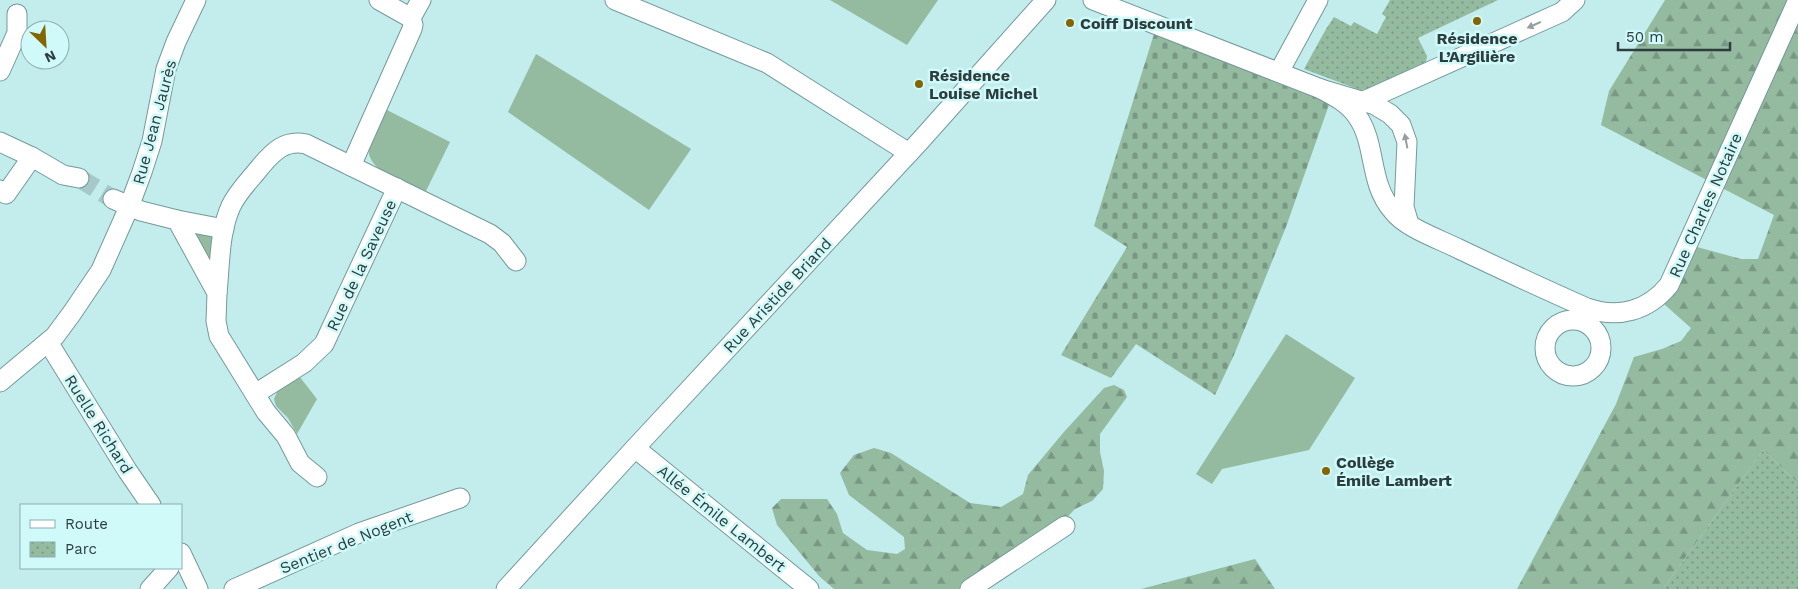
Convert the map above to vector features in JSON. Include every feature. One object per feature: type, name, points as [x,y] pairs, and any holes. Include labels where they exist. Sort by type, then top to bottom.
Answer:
[{"type":"street","name":"Rue Jean Jaurès","points":[[0,382],[60,330],[96,279],[121,203],[152,141],[166,69],[176,42],[196,0]]},
{"type":"street","points":[[351,166],[413,25],[411,18],[379,0]]},
{"type":"street","points":[[411,18],[421,0]]},
{"type":"street","points":[[615,0],[767,62],[909,153]]},
{"type":"street","name":"Rue Aristide Briand","points":[[506,589],[909,153],[1046,0]]},
{"type":"street","name":"Rue Charles Notaire","points":[[1093,0],[1321,88],[1364,101],[1383,109],[1393,116],[1401,125],[1407,142],[1404,207],[1409,224]]},
{"type":"street","points":[[1279,72],[1318,0]]},
{"type":"street","points":[[1364,101],[1562,12],[1575,0]]},
{"type":"street","name":"Rue Charles Notaire","points":[[1321,88],[1345,103],[1361,122],[1368,139],[1374,174],[1393,212],[1409,224],[1541,288],[1591,317],[1621,313],[1641,308],[1656,299],[1669,284],[1798,0]]},
{"type":"street","points":[[0,70],[16,33],[17,14]]},
{"type":"street","points":[[0,142],[64,175],[79,178]]},
{"type":"street","name":"Rue de la Saveuse","points":[[294,142],[306,144],[396,188],[324,344],[304,363],[255,394],[220,336],[216,321],[224,229],[230,207],[238,193],[272,154],[283,146],[294,142]]},
{"type":"street","points":[[0,190],[6,194],[32,157]]},
{"type":"street","points":[[1379,186],[1407,164]]},
{"type":"street","points":[[396,188],[490,234],[502,243],[516,260]]},
{"type":"street","points":[[121,203],[177,220],[224,229]]},
{"type":"street","points":[[177,220],[217,293]]},
{"type":"street","name":"Ruelle Richard","points":[[48,342],[149,504]]},
{"type":"street","points":[[255,394],[266,412],[286,436],[300,464],[317,478]]},
{"type":"street","name":"Allée Émile Lambert","points":[[635,448],[809,589]]},
{"type":"street","name":"Sentier de Nogent","points":[[234,589],[359,533],[460,498]]},
{"type":"street","points":[[970,589],[1065,526]]},
{"type":"street","points":[[182,565],[198,589]]},
{"type":"street","points":[[150,589],[169,569]]},
{"type":"green space","points":[[830,0],[938,0],[907,45]]},
{"type":"green space","points":[[1390,0],[1498,0],[1418,38],[1427,56],[1426,62],[1370,89],[1360,90],[1304,69],[1334,17],[1351,26],[1354,22],[1377,34],[1386,17],[1382,14]]},
{"type":"green space","points":[[1665,0],[1798,0],[1798,483],[1763,450],[1663,589],[1517,589],[1616,404],[1634,357],[1681,341],[1691,328],[1664,304],[1697,247],[1741,259],[1758,259],[1774,215],[1601,125],[1609,91]]},
{"type":"green space","points":[[1154,34],[1330,102],[1286,227],[1234,355],[1215,395],[1136,344],[1111,378],[1061,355],[1127,247],[1094,226]]},
{"type":"green space","points":[[536,54],[691,149],[649,210],[508,112]]},
{"type":"green space","points":[[385,109],[450,142],[425,193],[389,176],[374,164],[370,156],[369,148],[372,138]]},
{"type":"green space","points":[[193,228],[215,236],[210,266],[192,233]]},
{"type":"green space","points":[[1286,334],[1355,378],[1309,450],[1222,469],[1212,484],[1196,474]]},
{"type":"green space","points":[[299,376],[317,399],[297,434],[288,418],[276,406],[274,399],[278,390]]},
{"type":"green space","points":[[1114,385],[1124,390],[1127,397],[1100,434],[1100,452],[1104,471],[1103,489],[1092,501],[1075,509],[1050,535],[970,589],[834,589],[819,576],[777,525],[772,508],[781,499],[827,499],[837,514],[843,533],[867,550],[897,554],[905,549],[904,537],[849,495],[840,473],[854,455],[874,448],[891,453],[970,503],[1001,507],[1023,494],[1028,475],[1063,433],[1104,388]]},
{"type":"green space","points":[[1763,450],[1798,483],[1798,589],[1663,589]]},
{"type":"green space","points":[[1255,559],[1275,589],[1141,589]]},
{"type":"tunnel","points":[[79,178],[113,199]]},
{"type":"place","name":"Résidence L’Argilière","points":[[1477,21]]},
{"type":"place","name":"Coiff Discount","points":[[1070,23]]},
{"type":"place","name":"Résidence Louise Michel","points":[[919,84]]},
{"type":"place","name":"Collège Émile Lambert","points":[[1326,471]]}]
